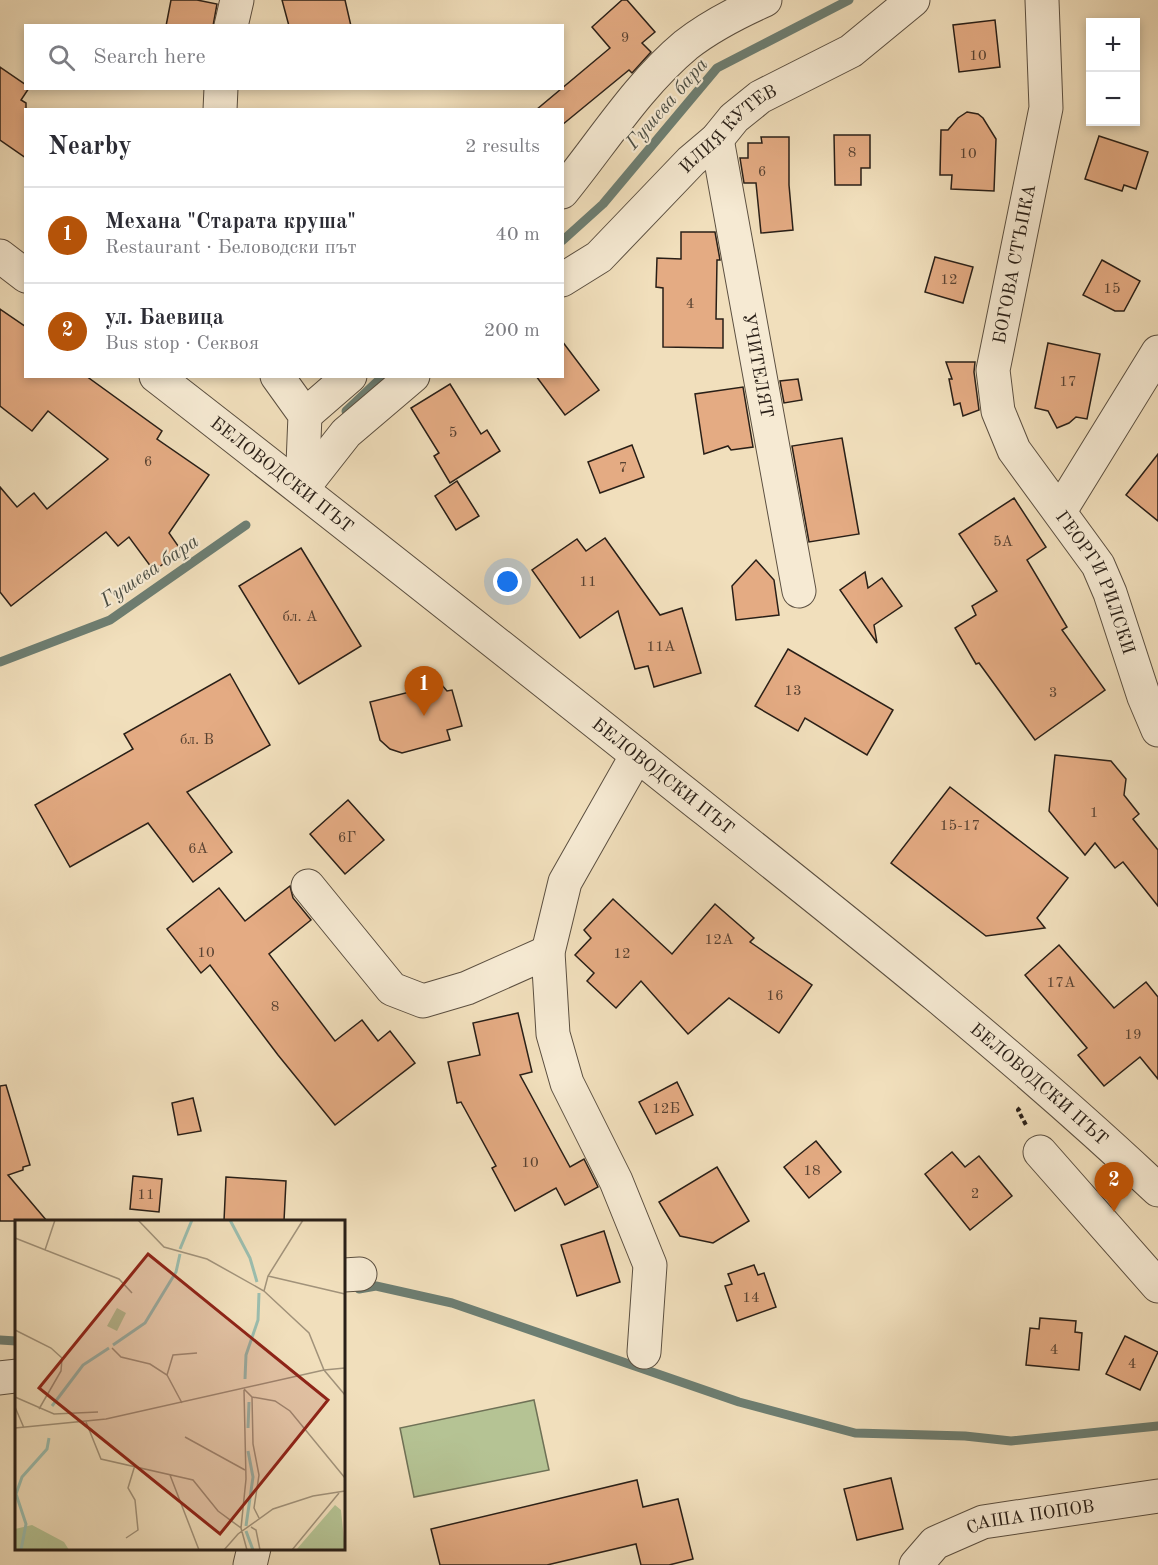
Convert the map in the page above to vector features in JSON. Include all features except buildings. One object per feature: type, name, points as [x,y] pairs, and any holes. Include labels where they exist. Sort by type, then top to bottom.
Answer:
[{"type":"street","points":[[231,24],[237,0]]},
{"type":"street","points":[[564,189],[647,82],[687,45],[741,10],[765,0]]},
{"type":"street","name":"ИЛИЯ КУТЕВ","points":[[564,279],[599,257],[691,161],[717,139],[734,118],[760,97],[851,51],[913,0]]},
{"type":"street","name":"БОГОВА СТЪПКА","points":[[1042,0],[1046,108],[993,370],[998,411],[1014,450],[1060,511]]},
{"type":"street","points":[[220,108],[221,90]]},
{"type":"street","name":"УЧИТЕЛЯТ","points":[[717,139],[799,591]]},
{"type":"street","points":[[0,256],[24,274]]},
{"type":"street","name":"ГЕОРГИ РИЛСКИ","points":[[1158,352],[1060,511],[1098,564],[1110,593],[1144,697],[1158,730]]},
{"type":"street","name":"БЕЛОВОДСКИ ПЪТ","points":[[159,378],[302,489],[922,982],[1153,1174]]},
{"type":"street","points":[[279,378],[305,415],[302,489]]},
{"type":"street","points":[[305,415],[348,378]]},
{"type":"street","points":[[302,489],[346,433],[411,378]]},
{"type":"street","points":[[637,755],[565,882],[548,952],[553,1034],[567,1083],[616,1181],[650,1265],[644,1352]]},
{"type":"street","points":[[308,886],[392,988],[423,1001],[467,988],[548,952]]},
{"type":"street","points":[[1040,1152],[1158,1286]]},
{"type":"street","points":[[0,1378],[15,1376]]},
{"type":"street","name":"САША ПОПОВ","points":[[916,1565],[935,1543],[983,1522],[1158,1496]]},
{"type":"street","points":[[250,1565],[254,1550]]},
{"type":"green space","points":[[534,1400],[549,1470],[414,1497],[400,1428]]},
{"type":"waterway","name":"Гушева бара","points":[[564,239],[603,204],[717,68],[849,0]]},
{"type":"waterway","name":"Гушева бара","points":[[346,411],[381,378]]},
{"type":"waterway","name":"Гушева бара","points":[[0,662],[110,620],[246,525]]},
{"type":"waterway","points":[[359,1289],[376,1286],[452,1303],[739,1402],[855,1433],[965,1436],[1011,1441],[1158,1426]]},
{"type":"waterway","points":[[0,1340],[15,1341]]},
{"type":"place","name":"Механа \"Старата круша\"","points":[[424,716]]},
{"type":"place","name":"ул. Баевица","points":[[1114,1212]]}]
